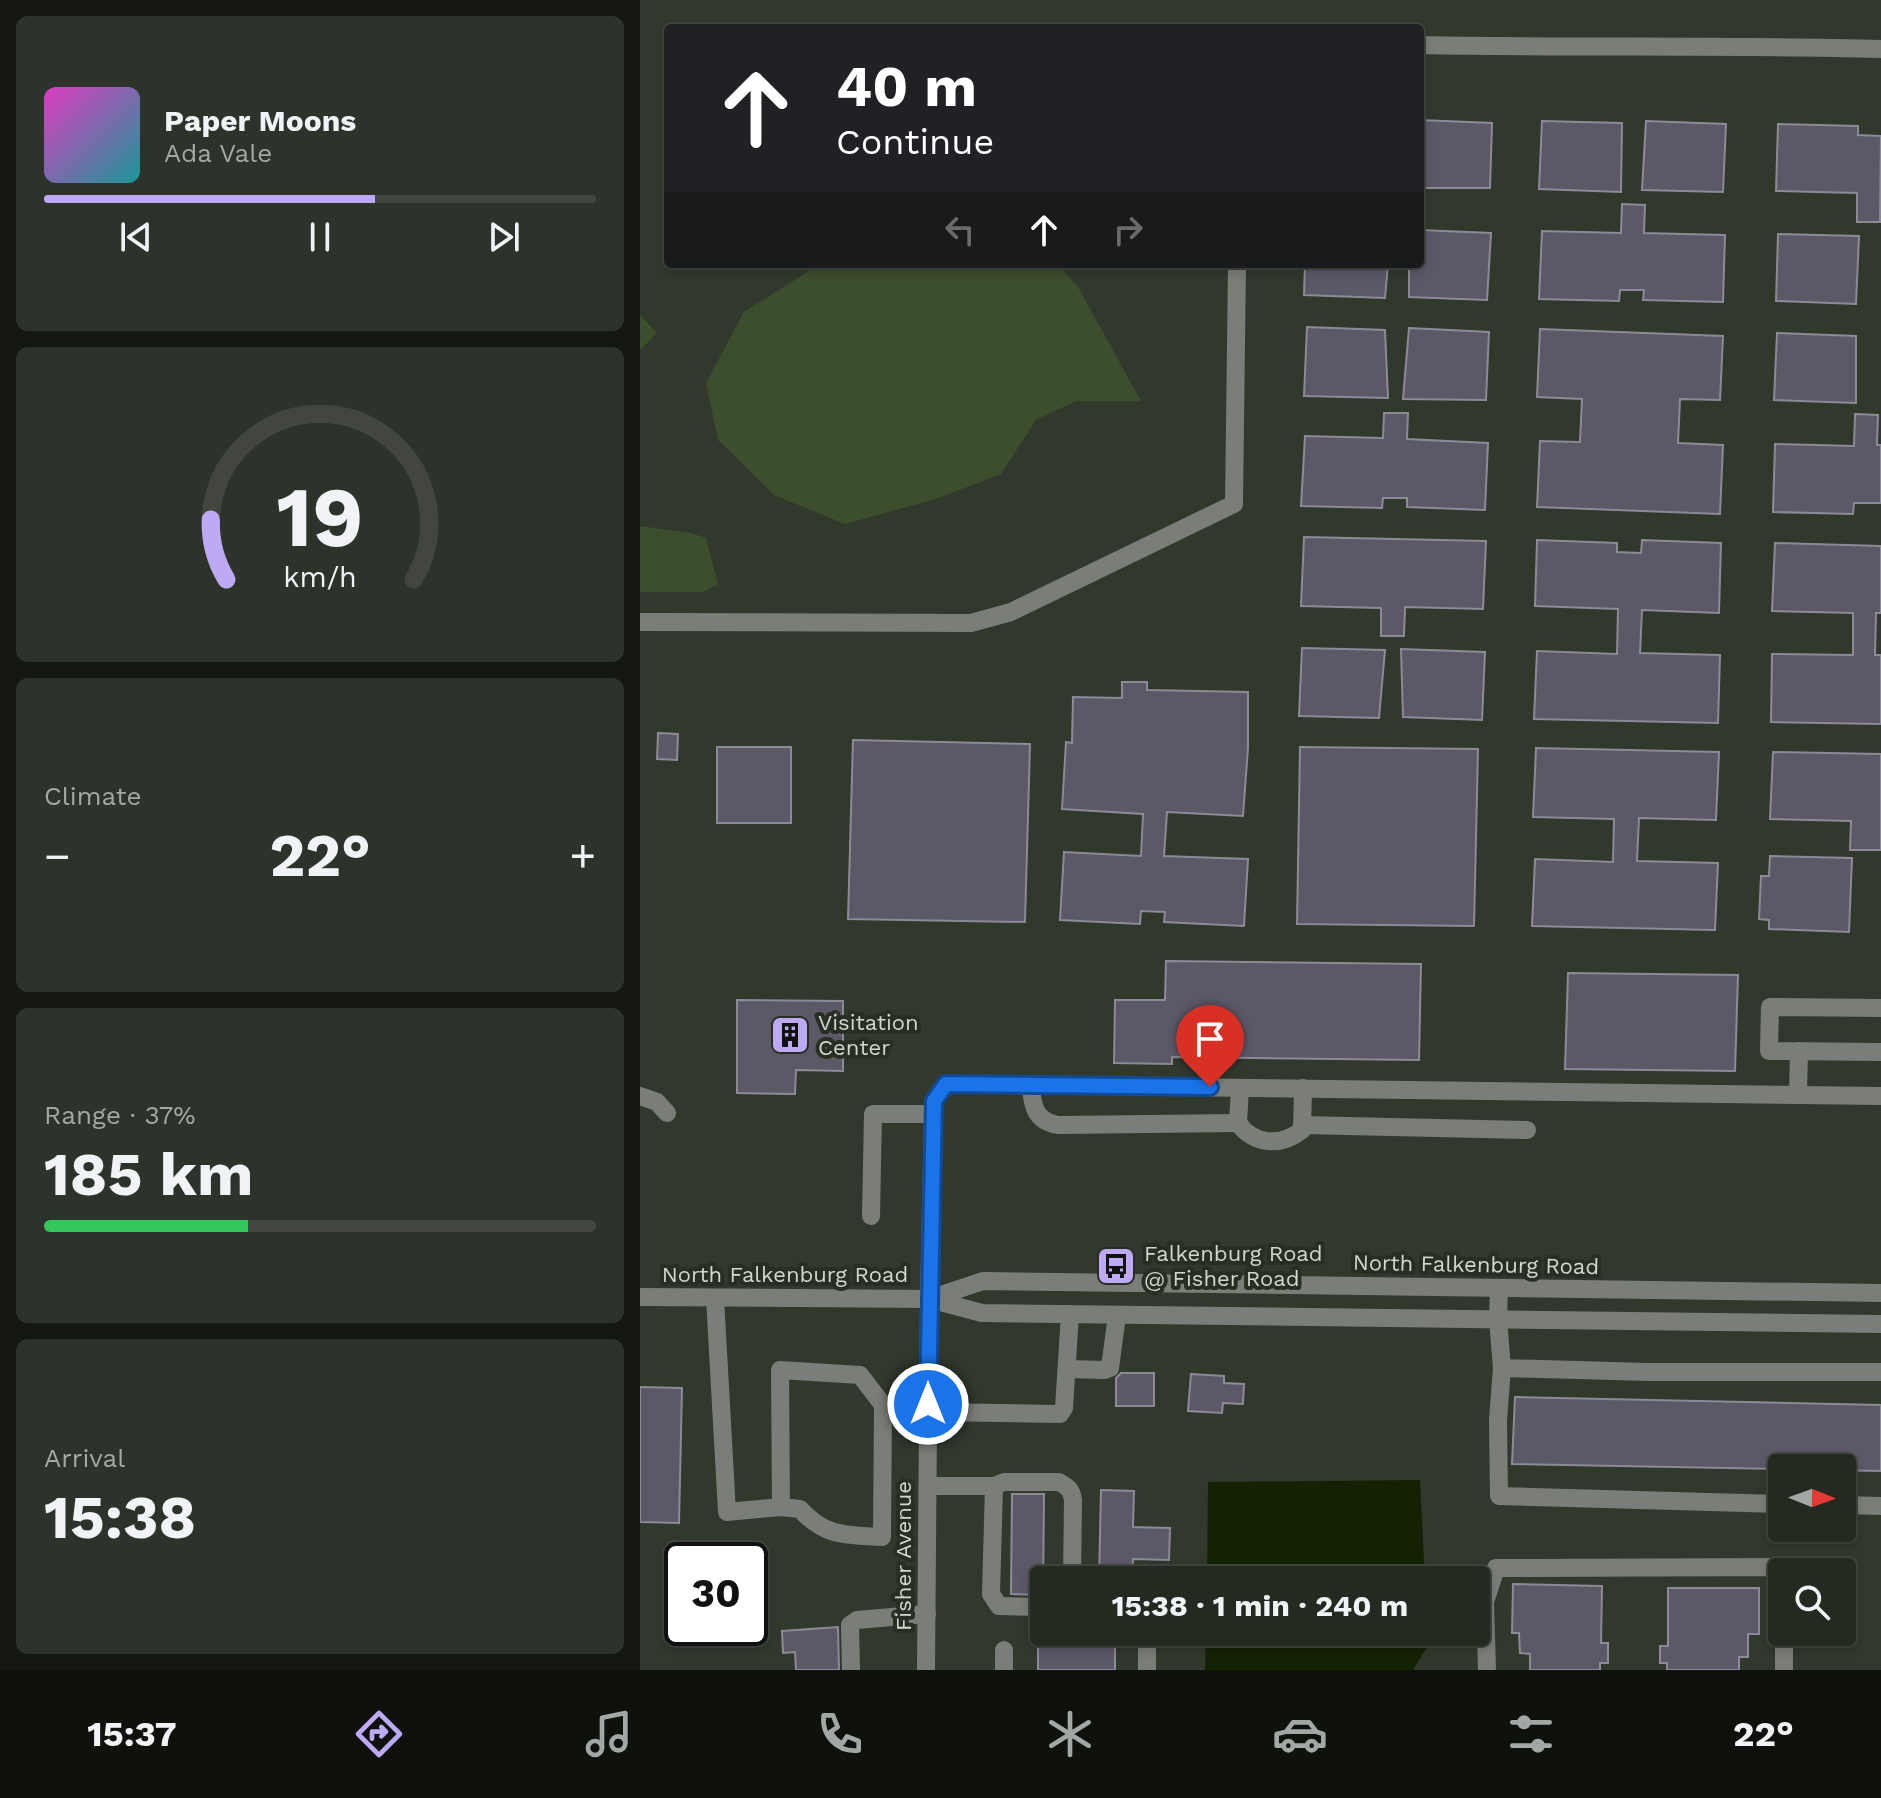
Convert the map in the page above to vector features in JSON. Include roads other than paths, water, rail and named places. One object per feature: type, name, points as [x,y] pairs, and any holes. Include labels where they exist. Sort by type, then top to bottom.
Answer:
[{"type":"street","points":[[1424,45],[1881,49]]},
{"type":"street","points":[[640,622],[971,623],[1011,612],[1234,504],[1237,268]]},
{"type":"street","points":[[1881,1008],[1770,1007],[1769,1051],[1881,1052]]},
{"type":"street","points":[[1798,1095],[1799,1051]]},
{"type":"street","points":[[871,1216],[873,1114],[933,1114],[934,1101],[946,1084],[1881,1096]]},
{"type":"street","points":[[1031,1085],[1032,1106],[1047,1123],[1238,1123],[1255,1140],[1270,1142],[1283,1140],[1302,1130],[1303,1088]]},
{"type":"street","points":[[1238,1123],[1240,1088]]},
{"type":"street","points":[[640,1096],[657,1102],[667,1113]]},
{"type":"street","name":"Fisher Avenue","points":[[926,1670],[933,1114]]},
{"type":"street","points":[[1302,1125],[1527,1130]]},
{"type":"street","name":"North Falkenburg Road","points":[[929,1299],[983,1281],[1881,1293]]},
{"type":"street","points":[[1499,1288],[1502,1368],[1498,1420],[1499,1496],[1768,1504]]},
{"type":"street","name":"North Falkenburg Road","points":[[640,1297],[929,1299],[982,1313],[1881,1324]]},
{"type":"street","points":[[715,1298],[727,1512],[781,1507],[800,1509],[814,1524],[840,1535],[882,1537],[883,1405],[860,1375],[780,1370],[781,1507]]},
{"type":"street","points":[[883,1405],[1060,1414],[1064,1408],[1070,1314]]},
{"type":"street","points":[[1067,1369],[1110,1368],[1117,1315]]},
{"type":"street","points":[[1502,1368],[1648,1372],[1881,1372]]},
{"type":"street","points":[[928,1486],[1059,1482],[1072,1492],[1072,1566]]},
{"type":"street","points":[[994,1486],[991,1594],[999,1606],[1030,1607]]},
{"type":"street","points":[[1856,1505],[1881,1506]]},
{"type":"street","points":[[1487,1670],[1485,1602],[1496,1568],[1768,1567]]},
{"type":"street","points":[[851,1670],[850,1625],[857,1620],[927,1614]]},
{"type":"street","points":[[1147,1646],[1147,1670]]},
{"type":"street","points":[[1784,1646],[1784,1670]]},
{"type":"street","points":[[1004,1650],[1004,1670]]},
{"type":"place","name":"Visitation Center","points":[[790,1035]]},
{"type":"place","name":"Falkenburg Road @ Fisher Road","points":[[1116,1266]]}]
